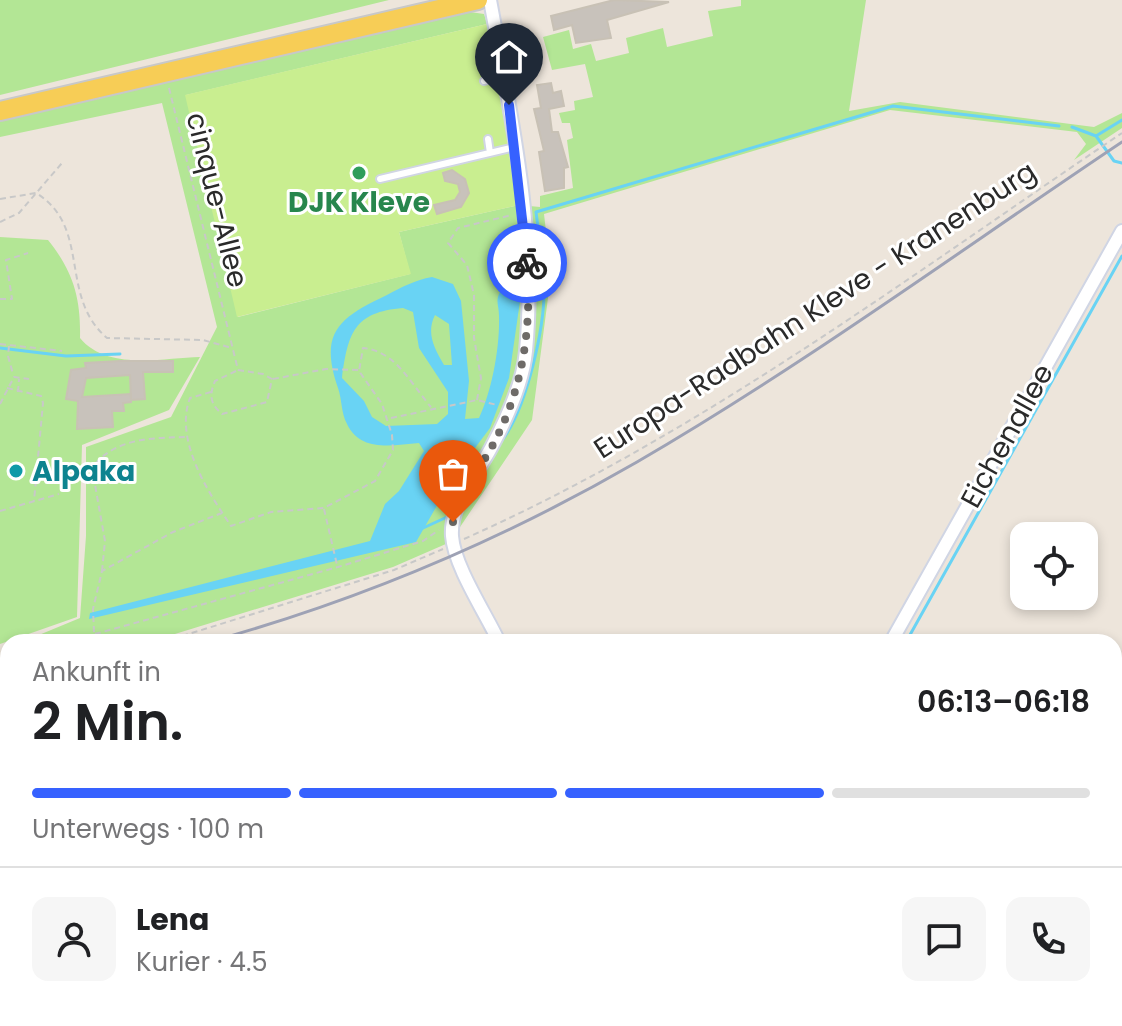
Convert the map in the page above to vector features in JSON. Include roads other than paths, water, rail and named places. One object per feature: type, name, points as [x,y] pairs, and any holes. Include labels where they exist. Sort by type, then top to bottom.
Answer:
[{"type":"main road","points":[[0,111],[478,0]]},
{"type":"main road","points":[[556,1026],[671,1026]]},
{"type":"street","points":[[490,0],[523,213],[529,291],[525,355],[509,411],[458,506],[453,522],[454,544],[495,634]]},
{"type":"street","name":"Eichenallee","points":[[895,634],[1122,231]]},
{"type":"lane","points":[[484,81],[504,76]]},
{"type":"lane","points":[[488,139],[490,153]]},
{"type":"lane","points":[[380,179],[515,147]]},
{"type":"water","points":[[432,277],[453,284],[461,301],[469,381],[465,419],[479,418],[491,382],[498,341],[497,301],[500,292],[516,288],[521,294],[509,378],[490,428],[454,476],[416,542],[89,619],[90,613],[370,541],[385,504],[399,491],[424,451],[419,443],[378,445],[353,433],[344,415],[333,369],[332,340],[345,320],[370,303]],"holes":[[[403,308],[413,312],[419,348],[448,392],[448,414],[437,424],[386,426],[372,417],[364,401],[342,378],[347,349],[356,328],[374,314]],[[435,315],[449,324],[452,365],[444,365],[434,346],[431,328]]]},
{"type":"waterway","points":[[500,443],[519,410],[533,366],[542,320],[544,281],[536,212],[893,106],[1059,126]]},
{"type":"waterway","points":[[1096,136],[1122,120]]},
{"type":"waterway","points":[[1072,127],[1096,136],[1114,161],[1122,163]]},
{"type":"waterway","points":[[910,634],[1122,256]]},
{"type":"waterway","points":[[0,348],[66,356],[120,354]]},
{"type":"waterway","points":[[421,529],[447,517]]},
{"type":"railway","points":[[236,634],[429,566],[535,517],[637,462],[761,386],[1122,142]]},
{"type":"place","name":"DJK Kleve","points":[[359,173]]},
{"type":"place","name":"Alpaka","points":[[16,471]]}]
